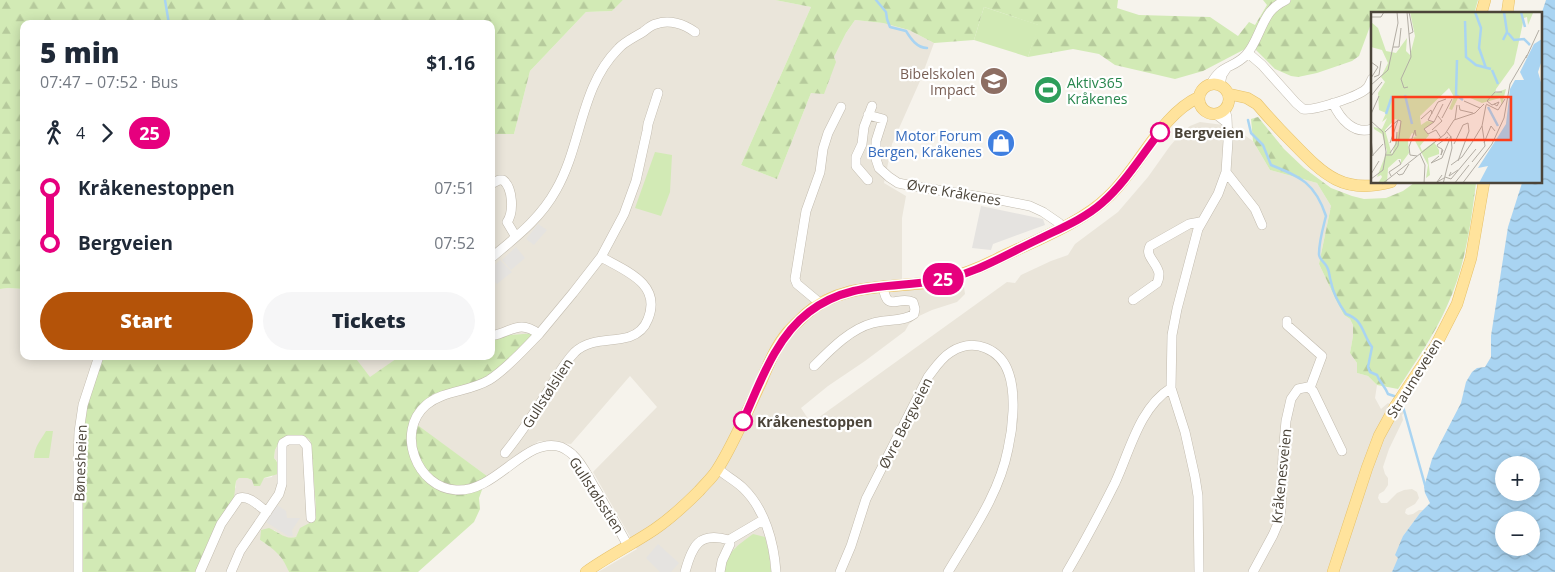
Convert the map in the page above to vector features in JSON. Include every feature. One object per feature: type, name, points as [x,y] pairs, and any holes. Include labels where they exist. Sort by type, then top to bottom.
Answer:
[{"type":"main road","points":[[586,572],[657,528],[710,480],[718,470],[736,437],[770,361],[787,332],[807,313],[846,292],[936,281],[955,277],[985,265],[1093,210],[1111,195],[1166,125],[1200,103],[1203,89],[1215,84],[1224,87],[1230,98],[1224,113]]},
{"type":"main road","points":[[1229,94],[1240,96],[1257,104],[1262,112],[1313,163],[1332,178],[1345,184],[1357,186],[1380,184]]},
{"type":"main road","points":[[1200,103],[1208,114],[1224,113],[1245,105],[1262,112]]},
{"type":"main road","name":"Straumeveien","points":[[1333,572],[1379,436],[1396,405],[1436,345],[1457,304],[1471,258],[1484,184]]},
{"type":"street","points":[[1215,84],[1217,74],[1240,60],[1248,52],[1270,12],[1286,0]]},
{"type":"street","points":[[495,255],[541,213],[556,190],[567,168],[587,100],[598,75],[618,48],[656,24],[670,22],[686,26],[695,32]]},
{"type":"street","points":[[1248,52],[1304,109],[1312,109],[1333,103],[1362,92],[1371,81]]},
{"type":"street","points":[[495,335],[524,326],[532,328],[539,334],[574,293],[601,257],[624,214],[636,182],[648,124],[658,94]]},
{"type":"street","points":[[1333,103],[1340,115],[1353,127],[1362,131],[1371,129]]},
{"type":"street","points":[[868,180],[856,166],[856,157],[862,144],[864,127],[872,106]]},
{"type":"street","points":[[821,304],[796,284],[795,279],[806,211],[820,172],[823,149],[828,133],[841,107]]},
{"type":"street","points":[[1199,572],[1196,477],[1186,432],[1171,388],[1171,359],[1174,322],[1195,237],[1200,222],[1218,194],[1226,172],[1228,141],[1224,113]]},
{"type":"street","name":"Øvre Kråkenes","points":[[868,115],[883,119],[876,141],[876,159],[882,172],[893,180],[913,186],[1030,206],[1043,212],[1062,227]]},
{"type":"street","points":[[1226,172],[1255,209],[1262,225]]},
{"type":"street","points":[[495,182],[503,180],[510,189],[510,218],[507,222],[516,237]]},
{"type":"street","points":[[1133,300],[1157,283],[1159,275],[1157,267],[1148,255],[1147,250],[1150,246],[1189,224],[1200,222]]},
{"type":"street","name":"Gullstølslien","points":[[505,453],[574,352],[594,342],[631,336],[640,331],[646,323],[651,305],[650,296],[643,282],[601,257]]},
{"type":"street","points":[[814,366],[844,339],[862,326],[888,319],[906,318],[914,314],[913,302],[910,300],[888,301],[884,296],[883,286]]},
{"type":"street","points":[[1286,322],[1290,328],[1322,356],[1310,388],[1316,396],[1342,451]]},
{"type":"street","name":"Gullstølsstien","points":[[539,334],[489,380],[449,393],[425,406],[417,416],[413,429],[411,445],[414,458],[422,471],[432,481],[446,489],[458,491],[474,489],[539,447],[551,445],[562,448],[574,456],[584,469],[628,546]]},
{"type":"street","name":"Øvre Bergveien","points":[[840,572],[851,546],[866,500],[925,382],[938,364],[952,351],[962,347],[977,345],[995,353],[1008,371],[1012,394],[1012,427],[1008,452],[996,487],[983,515],[948,572]]},
{"type":"street","name":"Bønesheien","points":[[78,572],[79,432],[83,405],[98,360]]},
{"type":"street","points":[[1067,572],[1115,482],[1142,421],[1156,400],[1171,388]]},
{"type":"street","name":"Kråkenesveien","points":[[1253,572],[1271,540],[1279,521],[1283,454],[1291,399],[1298,389],[1310,388]]},
{"type":"street","points":[[231,572],[240,551],[281,489],[281,453],[283,443],[288,440],[302,440],[307,446],[311,518]]},
{"type":"street","points":[[718,470],[743,488],[758,508],[770,538],[776,572]]},
{"type":"street","points":[[200,572],[221,524],[239,498],[244,497],[250,500],[266,512]]},
{"type":"street","points":[[685,572],[694,547],[702,540],[709,537],[720,537],[729,540],[763,520]]},
{"type":"street","points":[[720,572],[722,561],[730,544],[729,540]]},
{"type":"shaded area","points":[[623,0],[775,0],[811,7],[741,165],[777,179],[811,93],[855,20],[883,23],[909,30],[934,43],[920,81],[892,144],[884,183],[906,196],[902,218],[902,288],[958,282],[964,287],[965,294],[957,302],[919,316],[909,324],[905,331],[828,386],[801,408],[811,423],[1007,282],[1015,283],[1021,275],[1068,255],[1075,244],[1118,212],[1148,177],[1170,146],[1190,126],[1200,122],[1231,126],[1253,141],[1270,170],[1317,183],[1331,206],[1319,264],[1344,315],[1350,319],[1353,325],[1350,353],[1357,363],[1357,373],[1368,376],[1377,385],[1375,398],[1381,409],[1388,403],[1405,412],[1402,415],[1403,420],[1389,449],[1383,467],[1388,478],[1388,485],[1379,494],[1378,498],[1381,503],[1387,503],[1397,493],[1412,489],[1417,492],[1419,498],[1415,504],[1406,509],[1405,513],[1408,515],[1424,510],[1403,536],[1399,557],[1392,572],[598,572],[637,549],[593,472],[657,407],[630,376],[571,444],[539,441],[487,476],[412,422],[433,394],[486,381],[537,333],[495,336],[495,134],[514,134],[530,71],[586,12],[612,11]]},
{"type":"shaded area","points":[[981,206],[1043,219],[1045,225],[993,244],[991,250],[972,248]]},
{"type":"shaded area","points":[[538,224],[547,230],[534,245],[526,239]]},
{"type":"shaded area","points":[[516,247],[525,258],[511,270],[502,260]]},
{"type":"shaded area","points":[[500,260],[512,272],[497,284],[495,282],[495,265]]},
{"type":"shaded area","points":[[0,289],[20,289],[20,360],[103,360],[82,572],[0,572]]},
{"type":"shaded area","points":[[357,360],[395,360],[370,378]]},
{"type":"shaded area","points":[[303,436],[309,439],[311,443],[316,509],[315,520],[305,526],[296,537],[290,539],[274,530],[260,540],[275,550],[286,564],[289,572],[197,572],[208,542],[236,487],[236,481],[239,478],[252,480],[272,477],[278,462],[274,458],[275,450],[279,443]]},
{"type":"shaded area","points":[[277,505],[286,511],[287,518],[300,518],[292,530],[293,536],[288,536],[266,522]]},
{"type":"shaded area","points":[[658,544],[679,563],[671,572],[660,572],[646,558]]},
{"type":"green space","points":[[0,0],[623,0],[612,11],[586,12],[530,71],[514,134],[495,134],[495,20],[20,20],[20,289],[0,289]]},
{"type":"green space","points":[[775,0],[1118,0],[1117,8],[1139,15],[1210,17],[1238,36],[1249,22],[1255,25],[1267,5],[1263,0],[1478,0],[1475,12],[1371,12],[1371,24],[1359,56],[1352,61],[1317,73],[1298,77],[1275,69],[1254,48],[1247,48],[1203,71],[1175,79],[1115,65],[1099,54],[1073,49],[1028,57],[1038,25],[984,7],[974,40],[934,43],[909,30],[883,23],[855,20],[834,57],[836,62],[824,94],[811,93],[777,179],[741,165],[811,7]]},
{"type":"green space","points":[[984,7],[1039,25],[1028,57],[974,40]]},
{"type":"green space","points":[[1258,117],[1284,149],[1304,168],[1331,188],[1352,196],[1364,199],[1386,198],[1403,191],[1413,184],[1476,184],[1463,261],[1453,291],[1436,328],[1398,389],[1377,385],[1368,376],[1357,373],[1357,363],[1350,353],[1353,325],[1350,319],[1344,315],[1319,264],[1331,206],[1317,183],[1270,170],[1253,141],[1251,119]]},
{"type":"green space","points":[[655,152],[672,155],[670,192],[661,216],[635,208]]},
{"type":"green space","points":[[538,333],[486,381],[433,394],[412,421],[487,476],[479,498],[480,509],[474,522],[418,572],[289,572],[278,553],[260,540],[261,530],[269,528],[285,537],[296,537],[300,528],[315,520],[316,509],[311,443],[309,439],[303,436],[279,443],[275,450],[274,458],[278,466],[278,474],[264,478],[260,486],[254,486],[252,480],[247,478],[239,478],[236,481],[234,498],[218,521],[197,572],[82,572],[82,444],[88,402],[102,360],[357,360],[370,377],[394,360],[495,360],[495,336]]},
{"type":"green space","points":[[46,431],[53,431],[49,458],[34,458],[36,447]]},
{"type":"green space","points":[[753,534],[765,537],[771,572],[722,572],[730,555]]},
{"type":"water","points":[[1546,0],[1555,0],[1555,572],[1392,572],[1398,558],[1395,555],[1403,536],[1430,503],[1424,487],[1432,459],[1461,403],[1466,382],[1477,368],[1485,367],[1491,357],[1491,336],[1508,227],[1522,184],[1542,184],[1542,12]]},
{"type":"waterway","points":[[165,0],[168,20]]},
{"type":"waterway","points":[[876,0],[886,12],[890,27],[906,31],[917,45],[927,48]]},
{"type":"waterway","points":[[1248,120],[1251,133],[1263,145],[1271,165],[1291,173],[1306,183],[1322,205],[1326,216],[1321,235],[1320,258],[1328,269],[1333,290],[1341,306],[1346,314],[1360,324],[1372,347],[1368,367],[1370,372],[1377,375],[1388,394],[1397,397]]},
{"type":"waterway","points":[[1402,403],[1425,485]]},
{"type":"bus line","name":"25","points":[[743,421],[770,361],[787,332],[807,313],[846,292],[870,287],[936,281],[955,277],[985,265],[1081,218],[1111,195],[1160,132]]},
{"type":"place","name":"Bibelskolen Impact","points":[[994,81]]},
{"type":"place","name":"Aktiv365 Kråkenes","points":[[1048,90]]},
{"type":"place","name":"Bergveien","points":[[1160,132]]},
{"type":"place","name":"Motor Forum Bergen, Kråkenes","points":[[1001,143]]},
{"type":"place","name":"Kråkenestoppen","points":[[743,421]]}]
